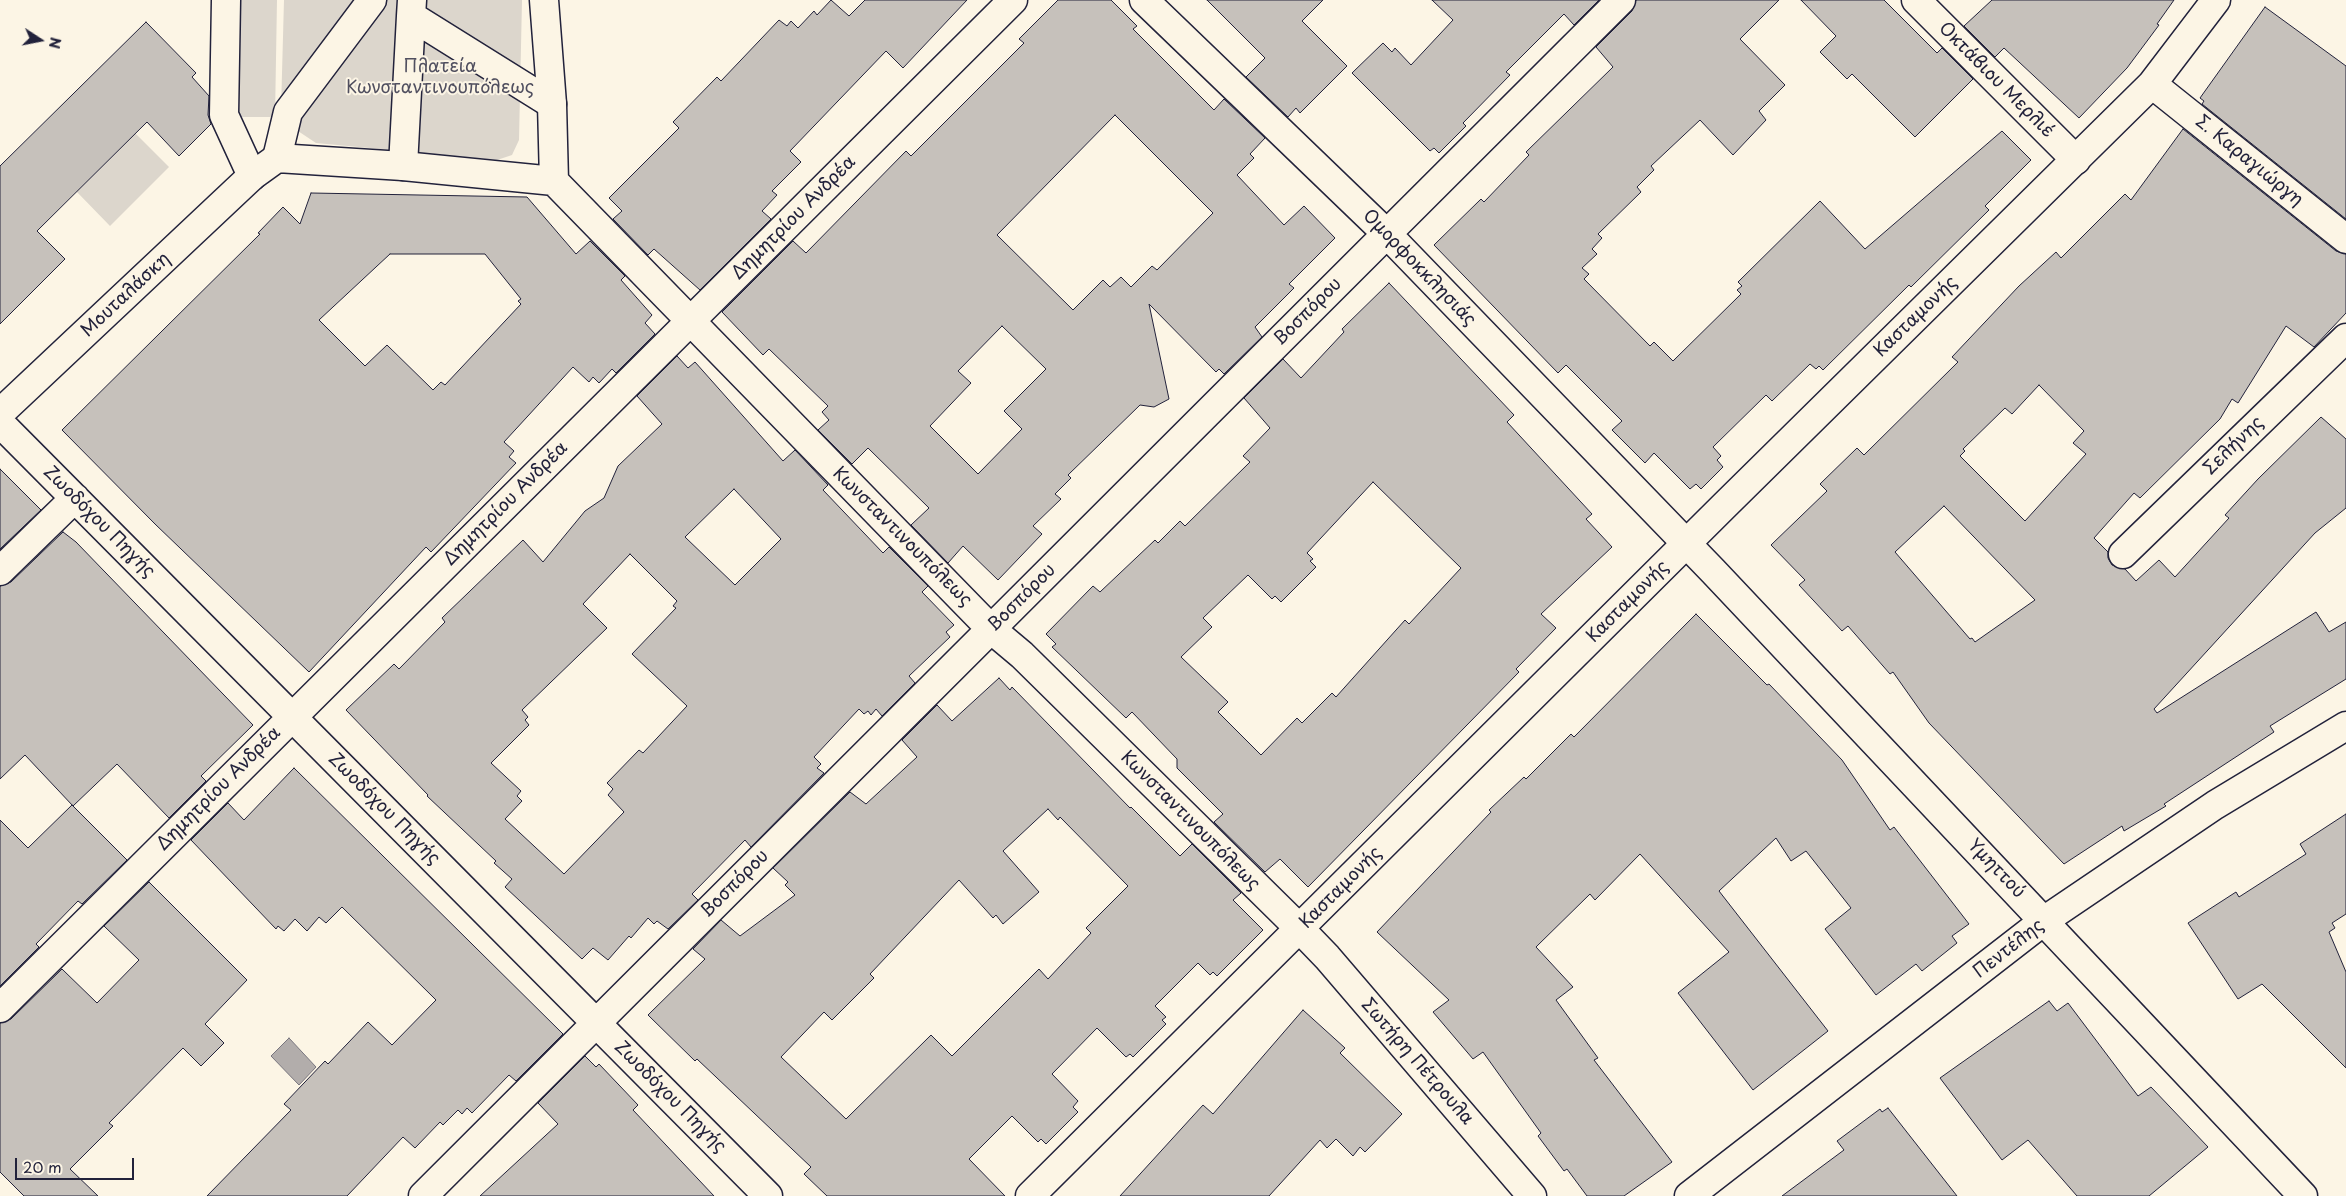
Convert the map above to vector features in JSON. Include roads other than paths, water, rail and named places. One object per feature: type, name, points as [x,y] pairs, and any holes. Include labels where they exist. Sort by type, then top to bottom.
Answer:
[{"type":"street","points":[[226,0],[224,115],[252,176]]},
{"type":"street","points":[[372,0],[288,112],[277,158],[403,166],[554,181],[552,104],[544,0]]},
{"type":"street","name":"Δημητρίου Ανδρέα","points":[[0,1008],[1013,0]]},
{"type":"street","name":"Ομορφοκκλησιάς","points":[[1144,0],[1387,234],[1686,545]]},
{"type":"street","name":"Βοσπόρου","points":[[423,1196],[1621,0]]},
{"type":"street","name":"Οκτάβιου Μερλιέ","points":[[1916,0],[2076,160]]},
{"type":"street","name":"Κασταμονής","points":[[1030,1196],[2152,84],[2216,0]]},
{"type":"street","points":[[403,166],[412,8]]},
{"type":"street","points":[[412,8],[552,104]]},
{"type":"street","name":"Σ. Καραγιώργη","points":[[2152,84],[2346,239]]},
{"type":"street","name":"Μουταλάσκη","points":[[0,413],[252,176],[277,158]]},
{"type":"street","name":"Κωνσταντινουπόλεως","points":[[554,181],[992,629],[1022,655],[1300,929]]},
{"type":"street","name":"Σελήνης","points":[[2123,554],[2346,338]]},
{"type":"street","name":"Ζωοδόχου Πηγής","points":[[0,423],[768,1196]]},
{"type":"street","points":[[0,571],[75,498]]},
{"type":"street","name":"Υμηττού","points":[[1686,545],[2045,920],[2074,956],[2303,1196]]},
{"type":"street","name":"Πεντέλης","points":[[1689,1196],[2045,920],[2215,805],[2346,726]]},
{"type":"street","name":"Σωτήρη Πέτρουλα","points":[[1300,929],[1327,957],[1532,1196]]},
{"type":"park label","name":"Πλατεία Κωνσταντινουπόλεως","points":[[440,77]]}]
